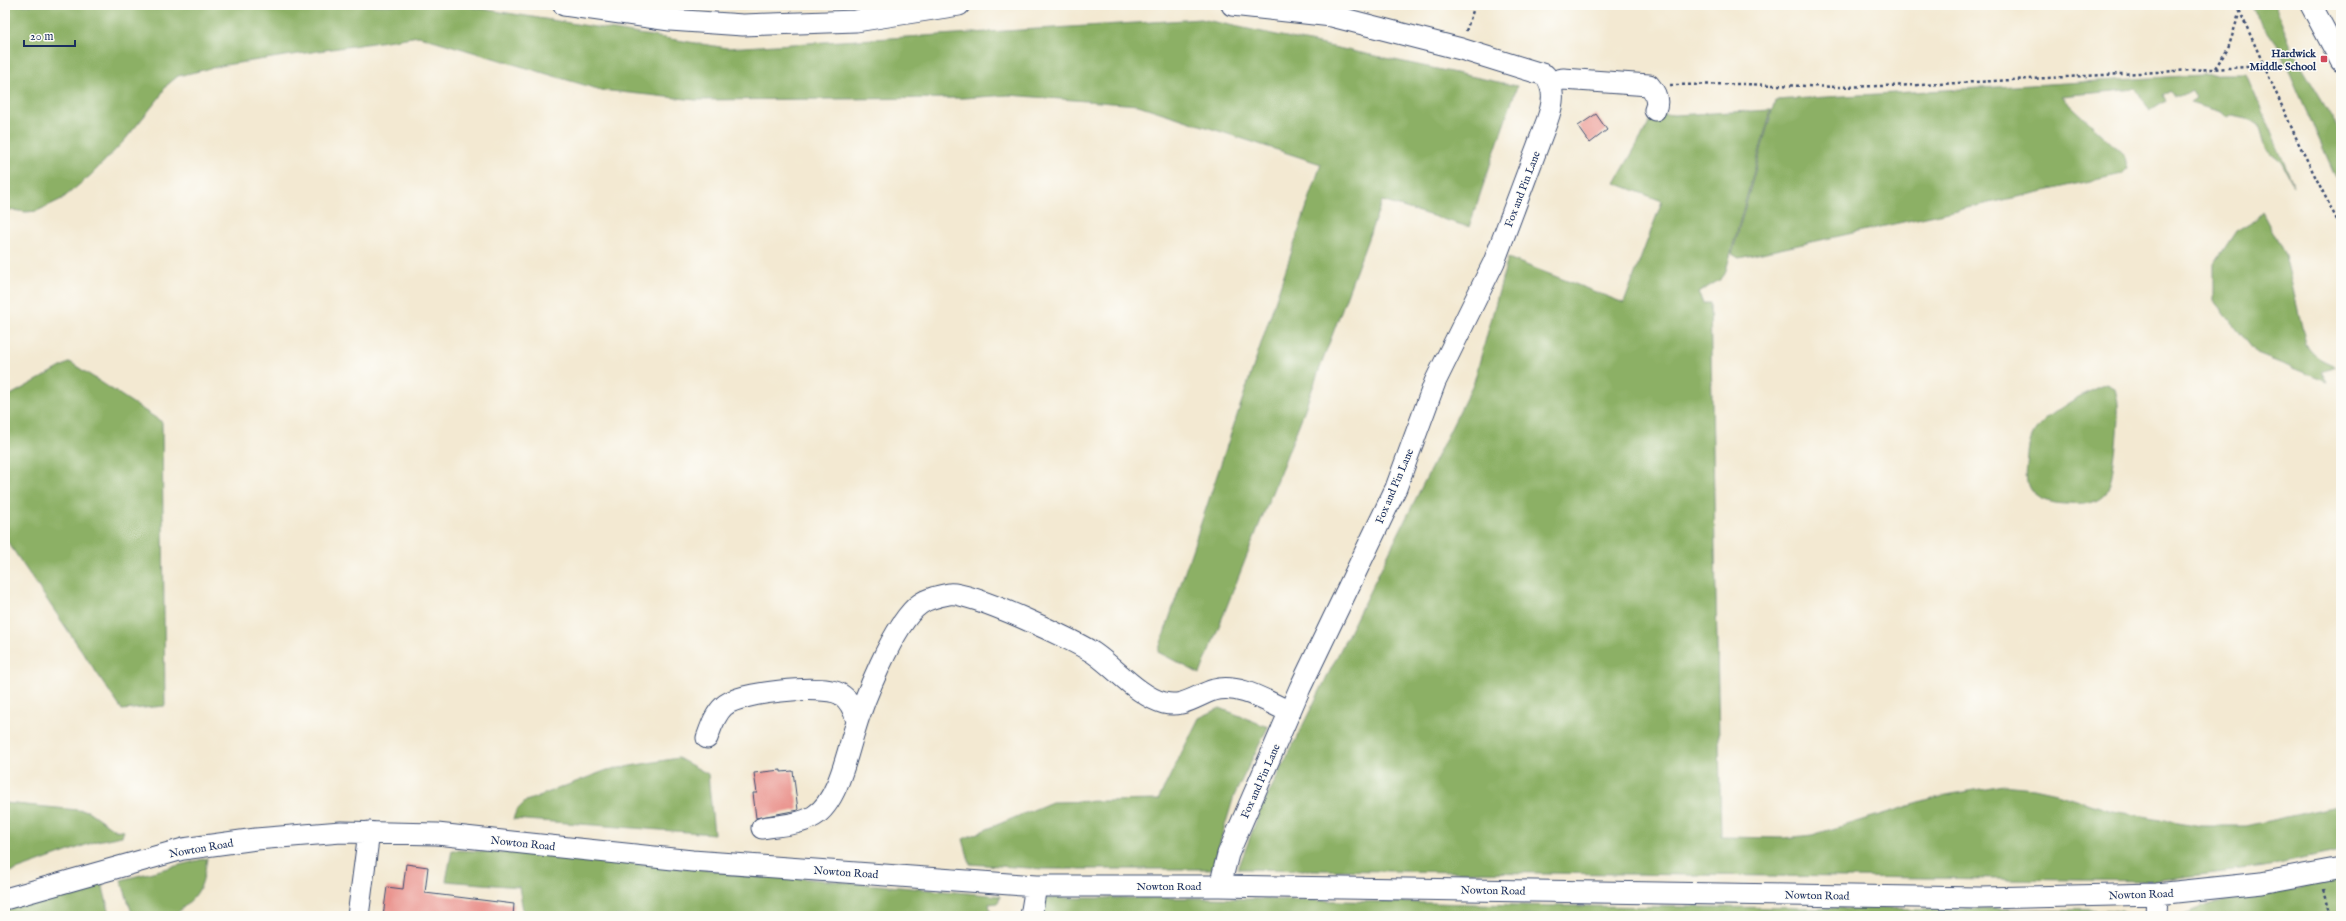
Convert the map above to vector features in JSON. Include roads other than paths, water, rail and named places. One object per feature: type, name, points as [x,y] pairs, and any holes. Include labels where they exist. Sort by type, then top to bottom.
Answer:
[{"type":"street","points":[[564,5],[670,20],[743,25],[856,21],[959,5]]},
{"type":"street","points":[[1232,5],[1332,16],[1468,51],[1545,75],[1550,82],[1563,79],[1649,85],[1656,93],[1657,106],[1655,110]]},
{"type":"street","points":[[2311,5],[2341,60]]},
{"type":"street","name":"Fox and Pin Lane","points":[[1220,886],[1228,854],[1300,688],[1396,488],[1435,382],[1494,262],[1553,105],[1553,92],[1550,82]]},
{"type":"street","points":[[762,828],[801,822],[815,816],[831,798],[844,766],[857,721],[869,691],[907,616],[919,604],[933,597],[953,593],[970,597],[1021,618],[1094,653],[1145,693],[1163,703],[1188,702],[1213,690],[1227,688],[1245,691],[1290,712]]},
{"type":"street","points":[[707,738],[716,716],[725,705],[744,697],[819,688],[841,694],[861,695],[869,691]]},
{"type":"street","points":[[841,694],[854,710],[857,721]]},
{"type":"street","name":"Nowton Road","points":[[5,899],[183,849],[256,839],[341,832],[437,834],[692,861],[1036,886],[1220,886],[1980,898],[2157,894],[2261,883],[2341,868]]},
{"type":"street","points":[[358,916],[369,832]]},
{"type":"street","points":[[1031,916],[1036,886]]},
{"type":"street","points":[[2156,916],[2157,894]]},
{"type":"place","name":"Hardwick Middle School","points":[[2324,59]]}]
